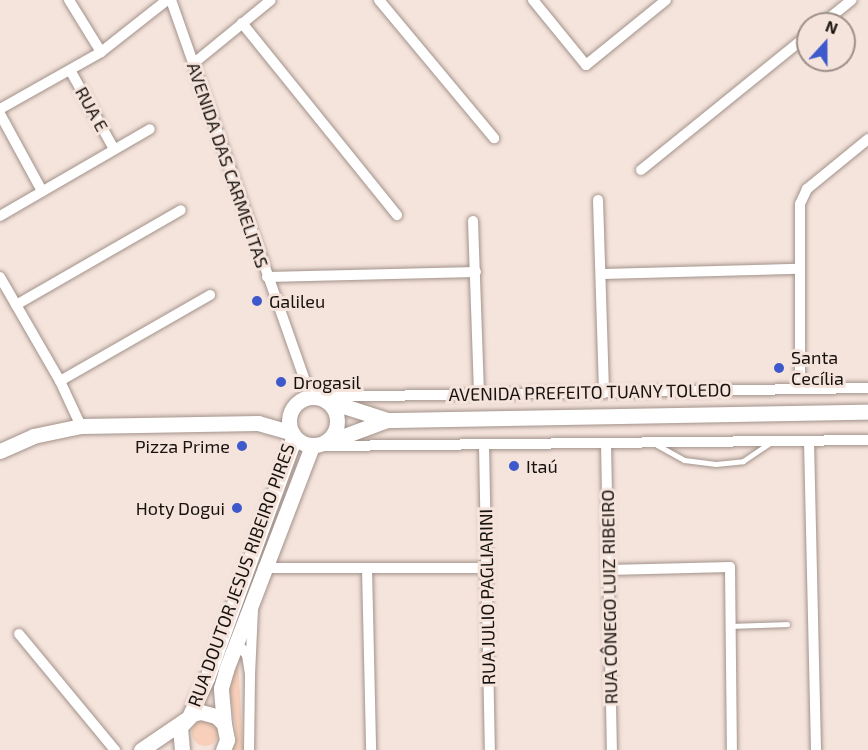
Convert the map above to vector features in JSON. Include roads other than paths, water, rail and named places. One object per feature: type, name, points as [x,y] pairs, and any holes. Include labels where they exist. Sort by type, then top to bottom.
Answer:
[{"type":"main road","points":[[0,452],[33,436],[81,426],[258,423],[292,433],[318,445],[334,434],[338,422],[334,409],[316,398],[292,411],[258,423]]},
{"type":"main road","name":"AVENIDA PREFEITO TUANY TOLEDO","points":[[316,398],[387,420],[868,412]]},
{"type":"main road","points":[[292,411],[292,433]]},
{"type":"main road","name":"AVENIDA PREFEITO TUANY TOLEDO","points":[[318,445],[387,420]]},
{"type":"main road","name":"RUA DOUTOR JESUS RIBEIRO PIRES","points":[[187,718],[207,678],[291,447],[292,433]]},
{"type":"main road","name":"RUA DOUTOR JESUS RIBEIRO PIRES","points":[[223,750],[227,740],[221,688],[263,568],[318,445]]},
{"type":"main road","points":[[141,750],[187,718],[209,713],[224,724]]},
{"type":"main road","points":[[182,750],[178,735],[187,718]]},
{"type":"street","points":[[69,0],[101,52]]},
{"type":"street","points":[[0,109],[101,52],[169,0]]},
{"type":"street","name":"AVENIDA DAS CARMELITAS","points":[[169,0],[194,63],[267,277],[316,398]]},
{"type":"street","points":[[194,63],[271,0]]},
{"type":"street","points":[[379,0],[494,138]]},
{"type":"street","points":[[533,0],[586,65],[666,0]]},
{"type":"street","points":[[837,12],[852,0]]},
{"type":"street","points":[[242,23],[397,215]]},
{"type":"street","points":[[641,170],[796,45]]},
{"type":"street","name":"RUA E","points":[[70,70],[114,149]]},
{"type":"street","points":[[0,114],[42,191]]},
{"type":"street","points":[[0,216],[150,129]]},
{"type":"street","points":[[800,389],[800,204],[807,189],[868,139]]},
{"type":"street","points":[[598,200],[603,274],[604,393]]},
{"type":"street","points":[[16,305],[181,210]]},
{"type":"street","points":[[473,221],[479,394]]},
{"type":"street","points":[[603,274],[799,269]]},
{"type":"street","points":[[267,277],[476,272]]},
{"type":"street","points":[[0,277],[60,381],[81,426]]},
{"type":"street","points":[[60,381],[210,295]]},
{"type":"street","name":"AVENIDA PREFEITO TUANY TOLEDO","points":[[316,398],[868,388]]},
{"type":"street","points":[[318,445],[868,440]]},
{"type":"street","points":[[809,441],[816,750]]},
{"type":"street","name":"RUA CÔNEGO LUIZ RIBEIRO","points":[[606,443],[612,750]]},
{"type":"street","name":"RUA JULIO PAGLIARINI","points":[[484,445],[490,750]]},
{"type":"street","points":[[609,570],[730,567],[732,750]]},
{"type":"street","points":[[263,568],[486,568]]},
{"type":"street","points":[[368,568],[371,750]]},
{"type":"street","name":"RUA DOUTOR JESUS RIBEIRO PIRES","points":[[249,750],[253,595]]},
{"type":"street","points":[[19,634],[115,750]]},
{"type":"street","name":"RUA DOUTOR JESUS RIBEIRO PIRES","points":[[233,650],[242,649],[247,655],[250,675]]},
{"type":"lane","points":[[653,443],[684,460],[716,464],[743,461],[772,441]]},
{"type":"lane","points":[[731,626],[787,624]]},
{"type":"place","name":"Galileu","points":[[257,301]]},
{"type":"place","name":"Santa Cecília","points":[[779,368]]},
{"type":"place","name":"Drogasil","points":[[281,382]]},
{"type":"place","name":"Pizza Prime","points":[[242,446]]},
{"type":"place","name":"Itaú","points":[[514,466]]},
{"type":"place","name":"Hoty Dogui","points":[[237,508]]}]
